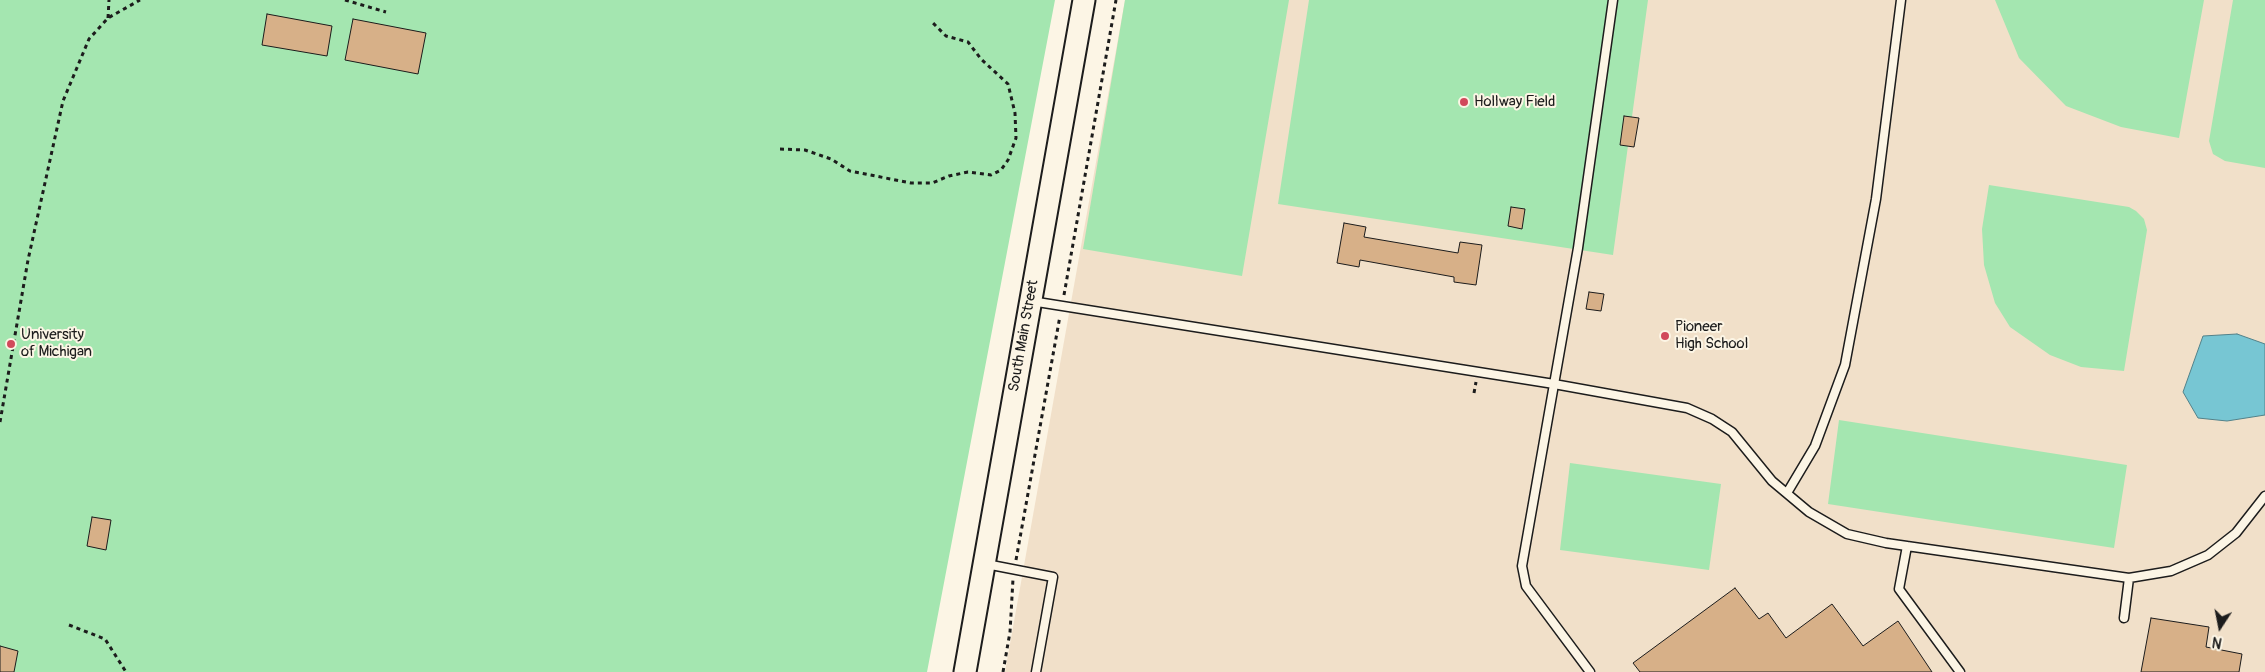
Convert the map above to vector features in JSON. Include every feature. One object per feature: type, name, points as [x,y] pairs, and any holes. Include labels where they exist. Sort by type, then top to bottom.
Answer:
[{"type":"main road","name":"South Main Street","points":[[965,672],[1084,0]]},
{"type":"lane","points":[[1590,672],[1526,586],[1522,566],[1578,248],[1613,0]]},
{"type":"lane","points":[[1787,493],[1815,446],[1846,365],[1876,199],[1901,0]]},
{"type":"lane","points":[[1030,300],[1554,384],[1686,408],[1712,419],[1732,432],[1772,481],[1808,512],[1847,534],[1907,546],[2129,578],[2171,571],[2208,555],[2236,533],[2265,496]]},
{"type":"lane","points":[[1907,546],[1899,589],[1960,672]]},
{"type":"lane","points":[[984,564],[1053,577],[1036,672]]},
{"type":"lane","points":[[2124,618],[2129,578]]},
{"type":"path","points":[[108,18],[109,0]]},
{"type":"path","points":[[0,422],[28,260],[63,101],[89,39],[108,18],[140,0]]},
{"type":"path","points":[[345,0],[386,12]]},
{"type":"path","points":[[1065,287],[1116,0]]},
{"type":"path","points":[[780,149],[805,150],[831,159],[850,171],[911,183],[932,183],[949,176],[968,172],[992,175],[1001,170],[1008,160],[1016,138],[1015,113],[1008,84],[981,59],[968,42],[946,36],[931,21]]},
{"type":"path","points":[[1003,672],[1010,632],[1011,589],[1014,569],[1060,319]]},
{"type":"path","points":[[1474,393],[1476,381]]},
{"type":"path","points":[[69,625],[105,639],[126,672]]},
{"type":"shaded area","name":"Pioneer High School","points":[[1125,0],[2265,0],[2265,672],[1005,672]]},
{"type":"green space","points":[[0,0],[1055,0],[927,672],[0,672]]},
{"type":"green space","points":[[1125,0],[1289,0],[1242,276],[1083,249]]},
{"type":"green space","name":"Hollway Field","points":[[1309,0],[1648,0],[1613,255],[1278,204]]},
{"type":"green space","points":[[1995,0],[2204,0],[2179,138],[2121,127],[2066,106],[2019,58]]},
{"type":"green space","points":[[2233,0],[2265,0],[2265,168],[2225,161],[2213,154],[2209,141]]},
{"type":"green space","points":[[1989,185],[2129,207],[2144,219],[2147,230],[2124,371],[2081,367],[2050,355],[2010,327],[1995,303],[1984,265],[1982,229]]},
{"type":"green space","points":[[1839,420],[2127,465],[2114,548],[1828,504]]},
{"type":"green space","points":[[1570,463],[1721,484],[1709,570],[1560,550]]},
{"type":"water","points":[[2237,334],[2265,344],[2265,415],[2227,421],[2198,418],[2183,392],[2203,336]]},
{"type":"building","points":[[267,14],[332,26],[327,56],[262,45]]},
{"type":"building","points":[[353,19],[426,33],[418,74],[345,60]]},
{"type":"building","points":[[1624,116],[1639,118],[1634,147],[1620,145]]},
{"type":"building","points":[[1511,207],[1525,209],[1522,229],[1508,226]]},
{"type":"building","points":[[1344,223],[1366,227],[1364,237],[1458,253],[1460,242],[1482,245],[1476,285],[1454,282],[1454,277],[1360,260],[1359,267],[1337,263]]},
{"type":"building","points":[[1589,292],[1604,294],[1601,311],[1586,309]]},
{"type":"building","points":[[92,517],[111,520],[106,550],[87,546]]},
{"type":"building","points":[[1735,588],[1759,619],[1768,613],[1786,638],[1832,604],[1863,646],[1898,621],[1932,672],[1640,672],[1633,663]]},
{"type":"building","points":[[2151,618],[2209,627],[2206,647],[2242,654],[2239,672],[2141,672]]},
{"type":"building","points":[[0,646],[18,651],[14,672],[0,672]]},
{"type":"place","name":"Hollway Field","points":[[1464,102]]},
{"type":"place","name":"Pioneer High School","points":[[1665,336]]},
{"type":"place","name":"University of Michigan","points":[[11,344]]}]
